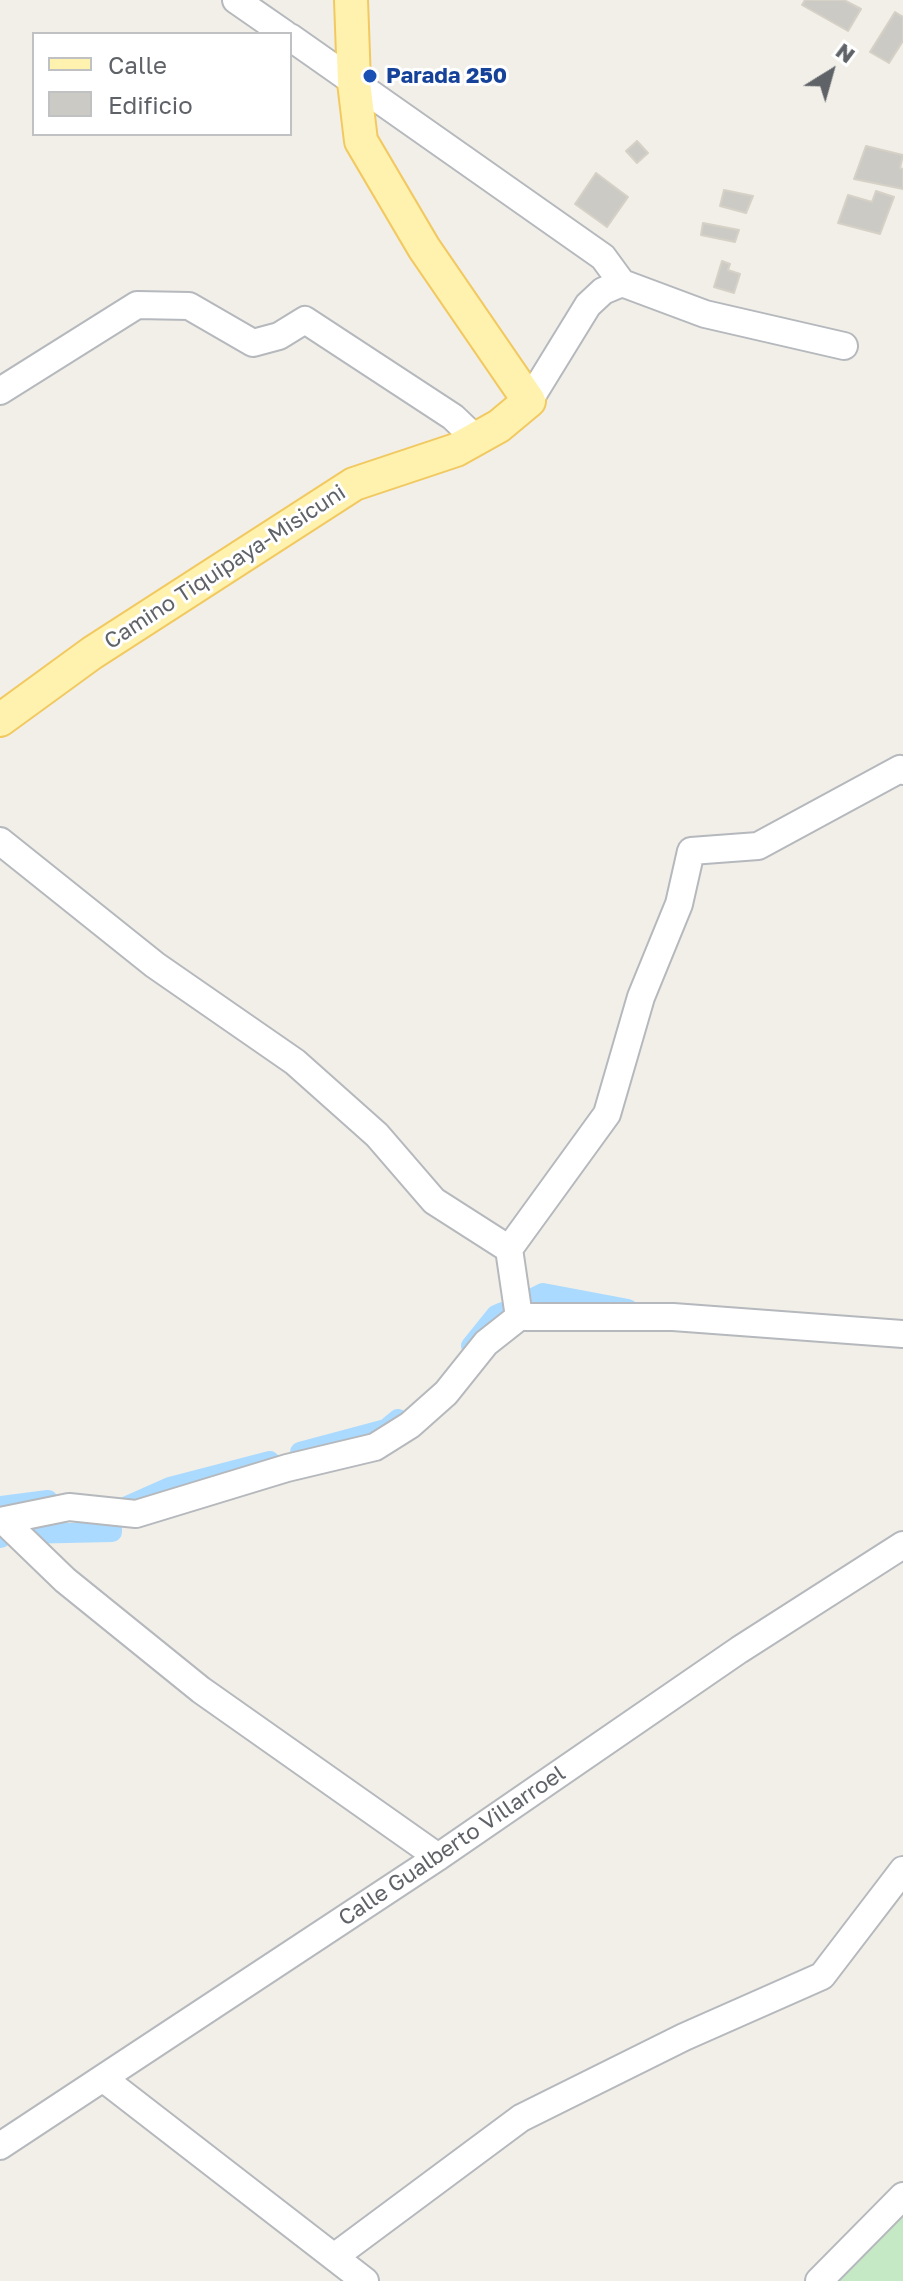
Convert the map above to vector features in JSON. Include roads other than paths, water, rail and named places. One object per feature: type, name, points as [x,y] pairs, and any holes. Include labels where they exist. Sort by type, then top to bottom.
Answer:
[{"type":"main road","points":[[351,0],[354,82],[361,141],[424,248],[529,401]]},
{"type":"main road","name":"Camino Tiquipaya-Misicuni","points":[[0,720],[92,653],[354,484],[456,450],[499,426],[529,401]]},
{"type":"street","points":[[236,0],[282,32]]},
{"type":"street","points":[[292,39],[603,257],[622,283],[705,314],[844,346]]},
{"type":"street","points":[[529,401],[588,305],[603,291],[622,283]]},
{"type":"street","points":[[0,391],[137,305],[189,306],[253,343],[279,336],[305,320],[453,417],[476,439]]},
{"type":"street","points":[[519,1317],[509,1249],[607,1114],[641,997],[679,904],[691,851],[758,846],[900,769],[903,771]]},
{"type":"street","points":[[0,841],[155,965],[295,1062],[377,1135],[434,1201],[509,1249]]},
{"type":"street","points":[[2,1521],[69,1507],[136,1514],[287,1468],[375,1447],[410,1425],[446,1393],[486,1343],[519,1317],[673,1317],[903,1334]]},
{"type":"street","points":[[2,1521],[65,1580],[201,1690],[438,1857]]},
{"type":"street","name":"Calle Gualberto Villarroel","points":[[0,2146],[438,1857],[739,1650],[903,1545]]},
{"type":"street","points":[[334,2257],[521,2118],[684,2037],[822,1976],[903,1870]]},
{"type":"street","points":[[104,2079],[365,2281]]},
{"type":"street","points":[[819,2281],[903,2196]]},
{"type":"waterway","points":[[531,1299],[543,1293],[628,1309]]},
{"type":"waterway","points":[[471,1346],[496,1315],[503,1312]]},
{"type":"waterway","points":[[300,1452],[386,1429],[398,1419]]},
{"type":"waterway","points":[[125,1507],[170,1487],[270,1461]]},
{"type":"waterway","points":[[0,1506],[48,1500]]},
{"type":"waterway","points":[[21,1534],[112,1532],[112,1526]]},
{"type":"place","name":"Parada 250","points":[[370,76]]}]
